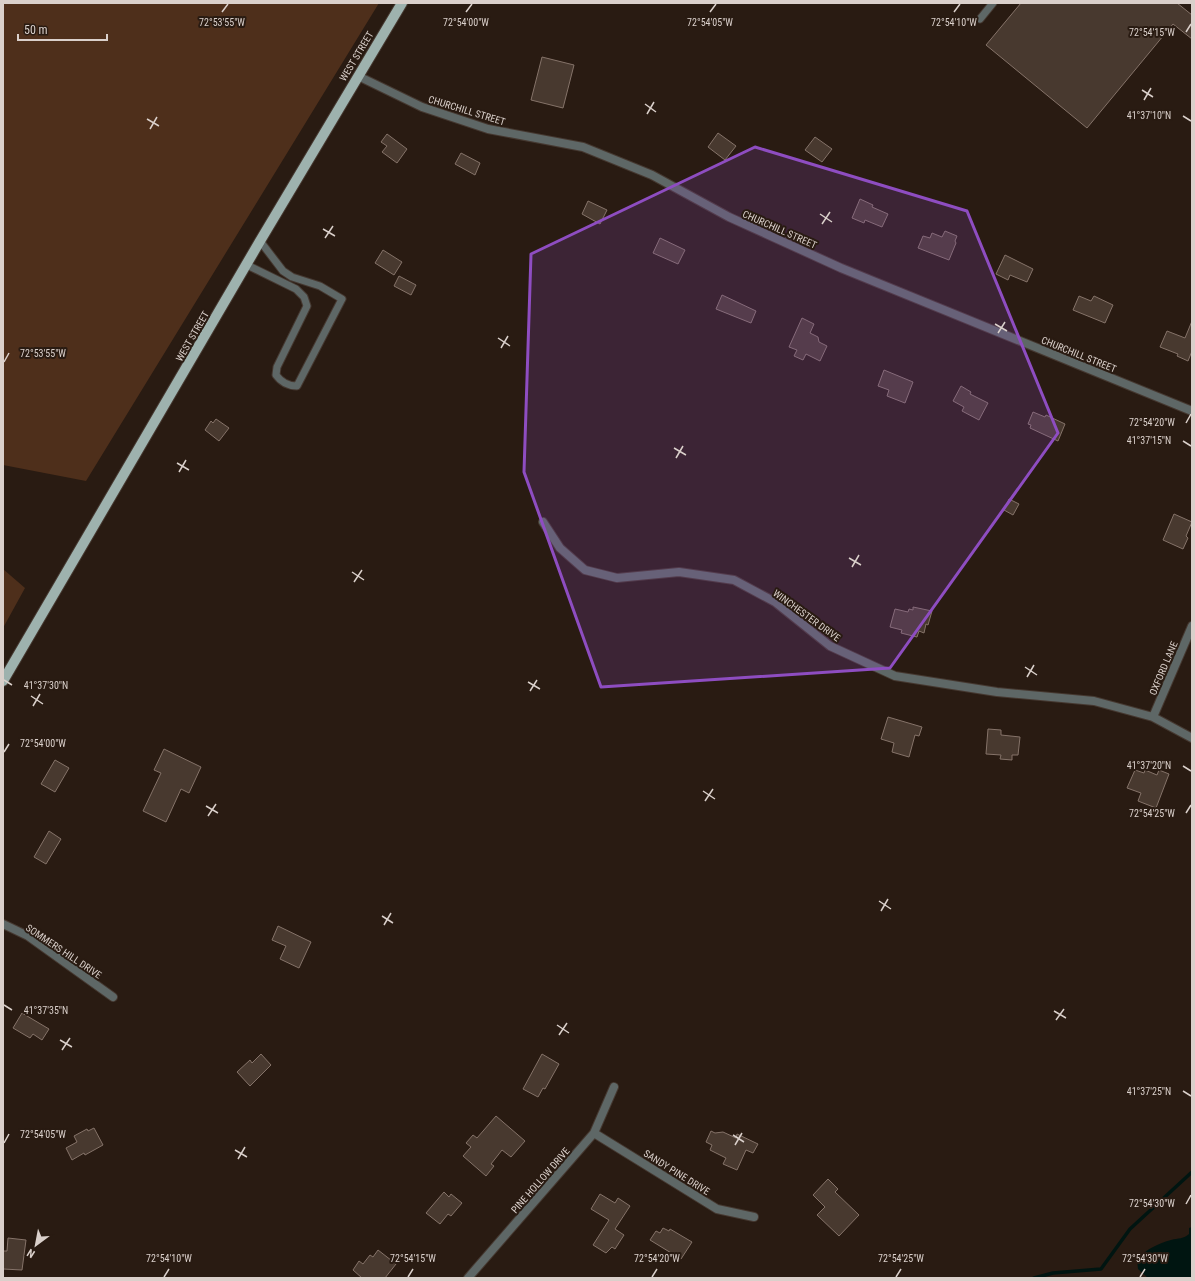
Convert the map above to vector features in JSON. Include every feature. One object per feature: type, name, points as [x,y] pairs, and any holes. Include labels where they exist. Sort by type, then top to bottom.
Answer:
[{"type":"main road","name":"WEST STREET","points":[[3,681],[260,241],[402,3]]},
{"type":"street","name":"CHURCHILL STREET","points":[[358,76],[422,107],[488,129],[583,147],[645,172],[729,217],[841,268],[1192,411]]},
{"type":"street","name":"WINCHESTER DRIVE","points":[[543,522],[560,548],[585,570],[617,578],[679,572],[734,580],[775,602],[830,646],[895,676],[997,692],[1094,701],[1153,717],[1192,738]]},
{"type":"street","name":"OXFORD LANE","points":[[1153,717],[1192,626]]},
{"type":"street","name":"SOMMERS HILL DRIVE","points":[[3,924],[28,936],[113,997]]},
{"type":"street","name":"PINE HOLLOW DRIVE","points":[[468,1278],[594,1133],[614,1087]]},
{"type":"street","name":"SANDY PINE DRIVE","points":[[594,1133],[717,1209],[754,1217]]},
{"type":"lane","points":[[980,19],[993,3]]},
{"type":"lane","points":[[247,265],[296,289],[304,297],[307,306],[277,367],[276,375],[280,381],[291,386],[297,386],[342,299],[320,286],[292,277],[283,271],[260,241]]},
{"type":"highlighted area","points":[[755,147],[967,211],[1058,433],[890,668],[601,687],[524,472],[531,254]]},
{"type":"shaded area","points":[[3,3],[379,3],[86,481],[3,465]]},
{"type":"shaded area","points":[[3,569],[25,588],[3,628]]},
{"type":"shaded area","points":[[1192,1227],[1192,1278],[1148,1278],[1138,1269],[1137,1259],[1144,1253],[1152,1247],[1162,1243],[1185,1237],[1189,1234],[1189,1228]]},
{"type":"building","points":[[1021,3],[1177,3],[1192,15],[1192,39],[1173,24],[1087,128],[986,45]]},
{"type":"building","points":[[542,57],[574,65],[563,108],[531,100]]},
{"type":"building","points":[[718,133],[736,146],[725,160],[708,147]]},
{"type":"building","points":[[387,134],[407,149],[397,163],[382,152],[387,146],[381,142]]},
{"type":"building","points":[[815,137],[832,149],[822,162],[805,150]]},
{"type":"building","points":[[461,153],[480,163],[475,175],[455,164]]},
{"type":"building","points":[[860,199],[873,205],[872,207],[888,214],[882,227],[865,220],[864,223],[852,218]]},
{"type":"building","points":[[588,201],[607,210],[600,224],[582,214]]},
{"type":"building","points":[[945,231],[957,236],[955,241],[956,243],[949,260],[918,248],[923,236],[930,238],[932,233],[942,237]]},
{"type":"building","points":[[660,238],[685,250],[678,264],[653,253]]},
{"type":"building","points":[[383,250],[402,262],[394,275],[375,263]]},
{"type":"building","points":[[1005,255],[1033,269],[1027,282],[1010,275],[1008,280],[996,274]]},
{"type":"building","points":[[399,276],[416,285],[411,295],[394,286]]},
{"type":"building","points":[[722,295],[756,311],[751,323],[716,309]]},
{"type":"building","points":[[1079,296],[1091,301],[1094,296],[1113,305],[1105,323],[1073,310]]},
{"type":"building","points":[[802,318],[814,324],[810,333],[818,337],[819,342],[827,346],[820,361],[806,354],[803,360],[794,356],[797,350],[789,347]]},
{"type":"building","points":[[1192,321],[1192,351],[1188,361],[1177,356],[1178,354],[1160,347],[1167,331],[1185,338]]},
{"type":"building","points":[[884,370],[913,382],[905,403],[887,396],[889,390],[878,386]]},
{"type":"building","points":[[961,386],[971,392],[970,394],[988,403],[979,420],[962,411],[964,407],[953,401]]},
{"type":"building","points":[[1033,412],[1045,417],[1046,415],[1065,424],[1058,441],[1030,428],[1031,425],[1028,424]]},
{"type":"building","points":[[216,419],[229,428],[219,441],[205,430],[211,421],[213,423]]},
{"type":"building","points":[[1009,499],[1019,504],[1013,515],[1004,510]]},
{"type":"building","points":[[1174,514],[1192,522],[1186,536],[1188,538],[1183,549],[1163,540]]},
{"type":"building","points":[[913,607],[932,611],[924,633],[919,631],[917,637],[901,633],[902,630],[890,627],[895,609],[908,612],[909,609],[913,610]]},
{"type":"building","points":[[888,717],[922,727],[919,736],[915,735],[909,757],[892,752],[894,743],[881,739]]},
{"type":"building","points":[[988,729],[1001,730],[1001,735],[1020,737],[1018,755],[1012,755],[1012,760],[1000,759],[1001,755],[986,754]]},
{"type":"building","points":[[164,749],[201,767],[189,793],[181,789],[166,822],[143,811],[161,773],[154,770]]},
{"type":"building","points":[[55,760],[69,768],[55,792],[41,784]]},
{"type":"building","points":[[1135,770],[1144,773],[1145,770],[1157,775],[1159,770],[1169,774],[1156,808],[1138,801],[1141,793],[1127,788]]},
{"type":"building","points":[[49,831],[61,839],[46,864],[34,857]]},
{"type":"building","points":[[278,926],[311,942],[299,968],[280,959],[286,946],[272,940]]},
{"type":"building","points":[[22,1013],[49,1029],[42,1040],[33,1034],[30,1038],[13,1028]]},
{"type":"building","points":[[261,1054],[271,1065],[250,1086],[237,1072],[250,1060],[252,1063]]},
{"type":"building","points":[[542,1054],[559,1064],[545,1089],[543,1088],[538,1097],[523,1089]]},
{"type":"building","points":[[496,1116],[525,1141],[511,1157],[502,1150],[491,1164],[494,1166],[486,1176],[463,1156],[471,1147],[466,1143],[473,1135],[477,1138]]},
{"type":"building","points":[[94,1128],[103,1145],[72,1160],[66,1148],[77,1142],[74,1136],[87,1129],[88,1131]]},
{"type":"building","points":[[711,1131],[715,1133],[723,1132],[736,1138],[737,1134],[758,1144],[753,1153],[746,1150],[737,1170],[723,1164],[726,1158],[710,1150],[712,1145],[706,1142]]},
{"type":"building","points":[[828,1179],[838,1189],[835,1192],[859,1215],[839,1236],[817,1215],[825,1207],[813,1195]]},
{"type":"building","points":[[444,1192],[449,1197],[451,1194],[462,1203],[451,1216],[448,1214],[440,1224],[426,1213]]},
{"type":"building","points":[[600,1194],[615,1203],[618,1198],[630,1206],[615,1229],[624,1235],[615,1249],[612,1247],[606,1253],[593,1245],[609,1220],[591,1209]]},
{"type":"building","points":[[663,1228],[669,1231],[670,1229],[692,1242],[681,1259],[650,1240],[656,1231],[660,1233]]},
{"type":"building","points":[[8,1238],[26,1240],[22,1270],[3,1269],[3,1251],[7,1251]]},
{"type":"building","points":[[378,1250],[396,1264],[385,1278],[362,1278],[353,1270],[359,1261],[363,1264],[370,1255],[373,1257]]},
{"type":"waterway","points":[[1034,1278],[1053,1273],[1101,1269],[1130,1229],[1192,1172]]}]
